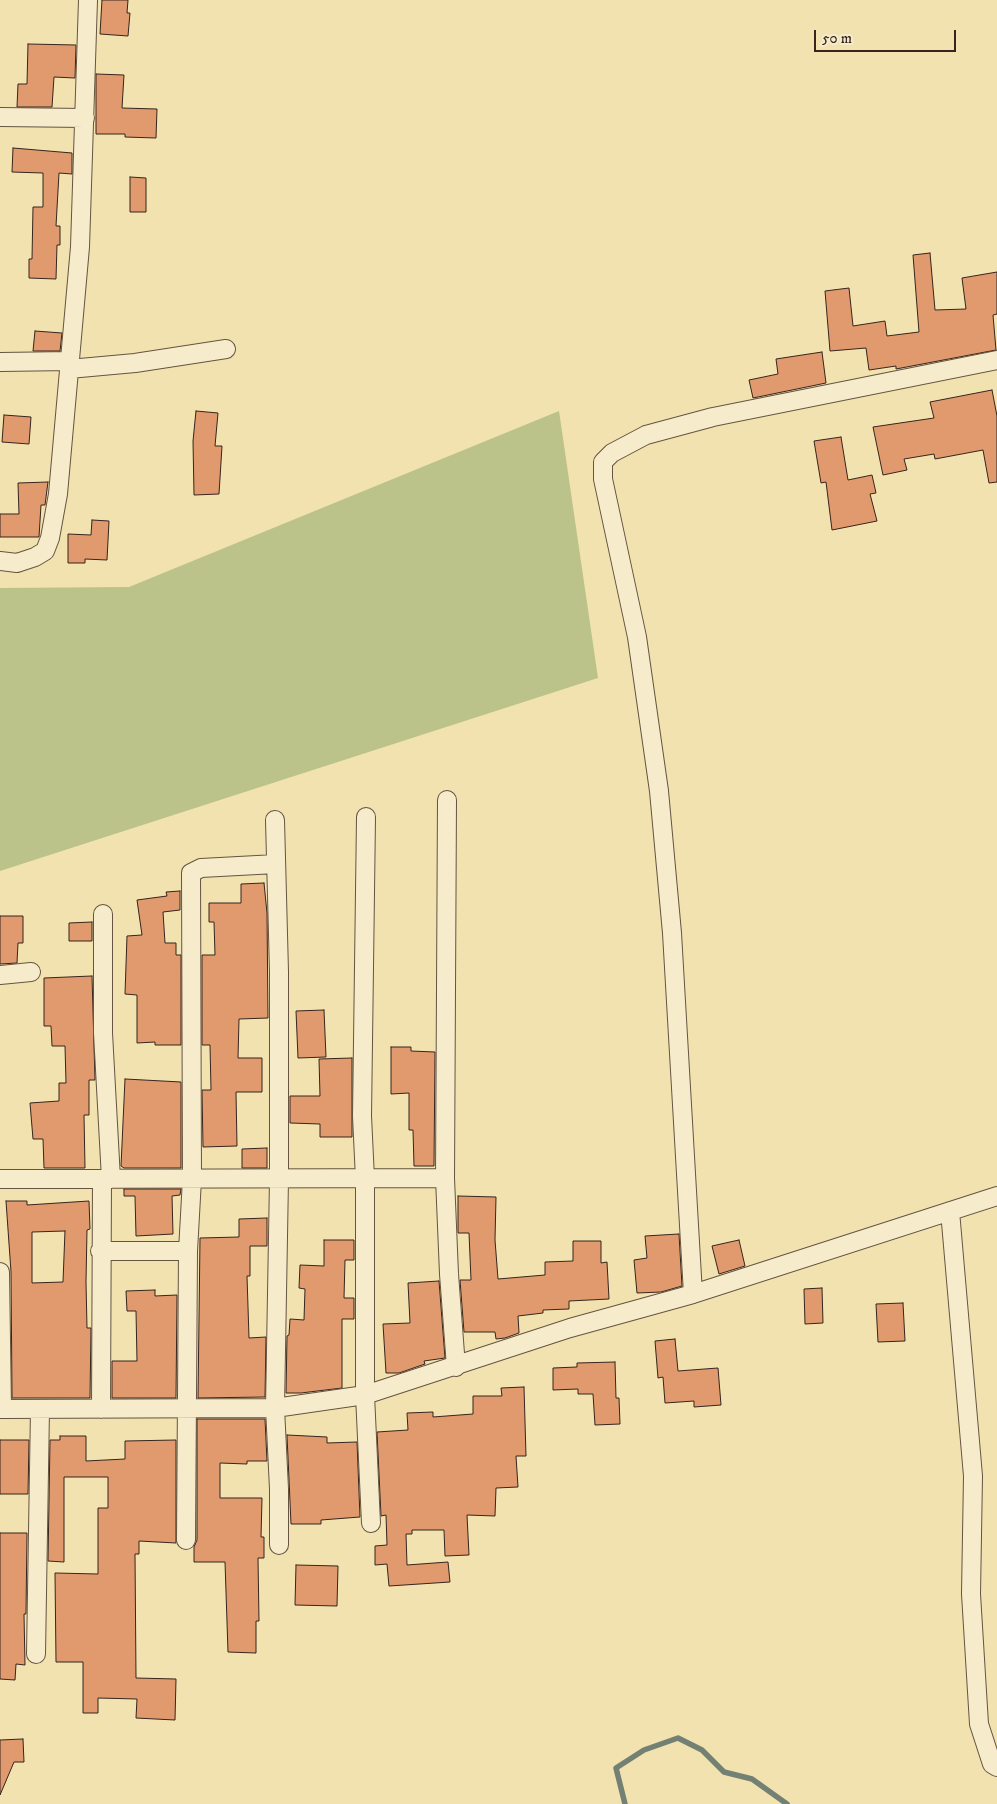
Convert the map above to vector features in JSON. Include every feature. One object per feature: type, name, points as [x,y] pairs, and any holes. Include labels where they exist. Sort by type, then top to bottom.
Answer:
[{"type":"street","points":[[0,561],[17,562],[35,558],[45,551],[48,545],[58,494],[80,247],[88,0]]},
{"type":"street","points":[[0,117],[85,118]]},
{"type":"street","points":[[0,362],[70,365],[135,363],[226,349]]},
{"type":"street","points":[[693,1294],[672,933],[659,792],[637,637],[603,479],[603,462],[612,453],[646,435],[713,417],[997,360]]},
{"type":"street","points":[[447,800],[445,1178],[449,1283],[456,1367]]},
{"type":"street","points":[[366,817],[362,1116],[365,1179],[365,1395],[371,1523]]},
{"type":"street","points":[[275,820],[279,972],[279,1179],[275,1408],[279,1489],[279,1545]]},
{"type":"street","points":[[186,1540],[188,1251],[192,1179],[191,873],[201,868],[276,864]]},
{"type":"street","points":[[100,1409],[100,1251],[106,1179],[103,914]]},
{"type":"street","points":[[0,975],[32,972]]},
{"type":"street","points":[[0,1179],[445,1178]]},
{"type":"street","points":[[0,1272],[1,1409],[275,1408],[365,1395],[456,1367],[570,1328],[693,1294],[997,1196]]},
{"type":"street","points":[[950,1211],[973,1476],[971,1594],[980,1724],[992,1764],[997,1767]]},
{"type":"street","points":[[100,1251],[188,1251]]},
{"type":"street","points":[[36,1654],[40,1409]]},
{"type":"green space","points":[[559,411],[598,678],[0,871],[0,588],[129,587]]},
{"type":"building","points":[[102,0],[128,0],[127,13],[130,13],[128,36],[100,34]]},
{"type":"building","points":[[28,44],[76,45],[75,78],[54,77],[52,107],[17,107],[18,84],[27,84]]},
{"type":"building","points":[[96,74],[124,75],[122,108],[157,109],[156,138],[125,137],[125,134],[96,134]]},
{"type":"building","points":[[13,148],[72,153],[72,174],[59,173],[56,226],[60,226],[60,245],[57,245],[56,279],[29,278],[29,259],[32,259],[33,207],[43,207],[43,173],[12,172]]},
{"type":"building","points":[[130,177],[146,178],[146,212],[130,212]]},
{"type":"building","points":[[930,253],[935,310],[966,309],[962,278],[997,272],[997,314],[993,315],[996,350],[896,369],[896,366],[869,370],[866,348],[830,351],[825,291],[849,288],[853,326],[885,321],[887,336],[919,332],[913,255]]},
{"type":"building","points":[[35,331],[62,333],[60,351],[33,351]]},
{"type":"building","points":[[822,352],[826,383],[753,398],[749,380],[778,374],[776,359]]},
{"type":"building","points":[[992,390],[997,416],[997,482],[989,483],[983,450],[935,459],[934,454],[904,459],[907,470],[883,475],[873,427],[934,418],[930,402]]},
{"type":"building","points":[[196,411],[218,413],[215,446],[222,446],[219,494],[194,495],[193,441]]},
{"type":"building","points":[[4,415],[31,417],[29,444],[2,442]]},
{"type":"building","points":[[841,437],[848,480],[872,475],[876,493],[870,494],[877,521],[832,530],[826,482],[821,483],[814,441]]},
{"type":"building","points":[[48,482],[45,505],[41,505],[39,537],[0,537],[0,514],[19,514],[18,483]]},
{"type":"building","points":[[92,520],[109,521],[107,560],[85,559],[85,563],[68,563],[68,534],[91,535]]},
{"type":"building","points":[[264,883],[267,913],[268,1018],[239,1019],[238,1058],[262,1058],[262,1092],[236,1092],[237,1146],[203,1147],[202,1090],[211,1090],[210,1045],[202,1045],[202,955],[215,955],[214,922],[209,922],[209,903],[241,903],[241,884]]},
{"type":"building","points":[[180,891],[180,910],[163,912],[165,943],[176,943],[176,955],[181,955],[181,1045],[155,1045],[155,1042],[137,1043],[137,995],[125,994],[127,936],[142,935],[137,900],[167,896],[166,892]]},
{"type":"building","points":[[0,916],[23,916],[23,943],[18,943],[17,963],[0,964]]},
{"type":"building","points":[[92,922],[92,941],[69,941],[69,923]]},
{"type":"building","points":[[92,976],[95,1080],[89,1080],[89,1115],[84,1115],[85,1168],[44,1168],[43,1139],[33,1139],[30,1103],[59,1101],[59,1083],[66,1083],[65,1046],[52,1046],[51,1026],[44,1026],[44,978]]},
{"type":"building","points":[[324,1010],[326,1057],[298,1058],[296,1011]]},
{"type":"building","points":[[391,1047],[411,1047],[411,1051],[435,1052],[434,1166],[414,1166],[413,1130],[409,1130],[409,1093],[391,1094]]},
{"type":"building","points":[[352,1058],[352,1137],[320,1137],[320,1124],[290,1123],[290,1096],[320,1096],[319,1059]]},
{"type":"building","points":[[125,1079],[181,1082],[181,1168],[124,1168],[121,1166]]},
{"type":"building","points":[[267,1148],[267,1168],[242,1168],[242,1149]]},
{"type":"building","points":[[124,1189],[181,1189],[180,1195],[172,1196],[173,1234],[136,1236],[135,1196],[124,1196]]},
{"type":"building","points":[[458,1196],[496,1197],[495,1240],[498,1279],[545,1275],[545,1262],[573,1261],[573,1241],[601,1241],[601,1263],[607,1262],[609,1299],[569,1301],[569,1309],[543,1310],[543,1313],[518,1316],[519,1333],[505,1338],[496,1339],[495,1332],[464,1332],[460,1280],[471,1280],[469,1233],[458,1233]]},
{"type":"building","points":[[6,1201],[27,1201],[27,1205],[89,1201],[90,1229],[87,1230],[86,1282],[87,1328],[91,1328],[90,1398],[12,1398],[11,1272]],"holes":[[[65,1231],[63,1282],[32,1283],[32,1232]]]},
{"type":"building","points":[[267,1218],[267,1246],[250,1246],[250,1276],[247,1276],[249,1338],[266,1337],[265,1397],[198,1398],[200,1238],[239,1237],[239,1219]]},
{"type":"building","points":[[679,1234],[682,1286],[661,1292],[637,1293],[634,1260],[647,1258],[645,1236]]},
{"type":"building","points":[[324,1240],[354,1240],[354,1260],[345,1260],[344,1298],[354,1298],[354,1319],[342,1319],[342,1388],[286,1393],[287,1336],[289,1335],[290,1319],[304,1320],[305,1289],[299,1288],[300,1265],[324,1266]]},
{"type":"building","points":[[739,1240],[745,1266],[719,1274],[712,1246]]},
{"type":"building","points":[[439,1281],[445,1358],[424,1361],[425,1364],[399,1373],[386,1373],[383,1324],[410,1323],[408,1283]]},
{"type":"building","points":[[822,1288],[823,1323],[805,1324],[804,1289]]},
{"type":"building","points":[[155,1290],[155,1296],[177,1295],[176,1398],[112,1398],[112,1361],[137,1361],[136,1311],[127,1311],[126,1291]]},
{"type":"building","points":[[903,1303],[905,1341],[878,1342],[876,1304]]},
{"type":"building","points":[[675,1339],[678,1371],[718,1368],[721,1405],[694,1407],[694,1401],[665,1403],[663,1377],[658,1378],[655,1341]]},
{"type":"building","points":[[615,1362],[616,1398],[619,1398],[620,1424],[595,1425],[593,1394],[578,1394],[578,1389],[553,1390],[553,1368],[577,1367],[577,1363]]},
{"type":"building","points":[[524,1387],[526,1456],[516,1456],[518,1487],[496,1488],[495,1516],[467,1515],[469,1555],[445,1556],[444,1530],[412,1530],[412,1534],[406,1534],[407,1565],[448,1562],[450,1582],[389,1586],[387,1564],[375,1565],[375,1546],[387,1545],[386,1515],[381,1516],[377,1432],[408,1430],[407,1413],[433,1412],[433,1417],[473,1414],[473,1396],[502,1396],[501,1388]]},
{"type":"building","points":[[197,1419],[265,1419],[267,1461],[247,1461],[247,1464],[220,1463],[220,1498],[262,1498],[261,1537],[264,1537],[264,1558],[258,1558],[259,1621],[256,1621],[256,1653],[228,1652],[225,1562],[194,1562],[194,1547],[197,1540]]},
{"type":"building","points":[[287,1435],[327,1437],[327,1443],[357,1442],[360,1517],[321,1520],[321,1524],[291,1524]]},
{"type":"building","points":[[60,1436],[86,1436],[86,1461],[125,1459],[125,1441],[176,1440],[176,1543],[139,1541],[139,1554],[135,1554],[136,1678],[176,1679],[175,1720],[136,1718],[137,1699],[98,1698],[98,1713],[83,1713],[83,1662],[56,1662],[55,1573],[98,1574],[98,1508],[108,1508],[108,1477],[64,1477],[64,1562],[48,1561],[50,1440],[60,1440]]},
{"type":"building","points":[[0,1440],[29,1440],[28,1494],[0,1494]]},
{"type":"building","points":[[0,1533],[27,1533],[26,1614],[24,1614],[25,1665],[16,1664],[15,1680],[0,1679]]},
{"type":"building","points":[[296,1565],[338,1566],[337,1606],[295,1605]]},
{"type":"building","points":[[23,1739],[24,1762],[14,1762],[0,1795],[0,1740]]},
{"type":"waterway","points":[[625,1804],[616,1768],[644,1750],[678,1738],[702,1750],[724,1772],[752,1779],[787,1804]]}]
